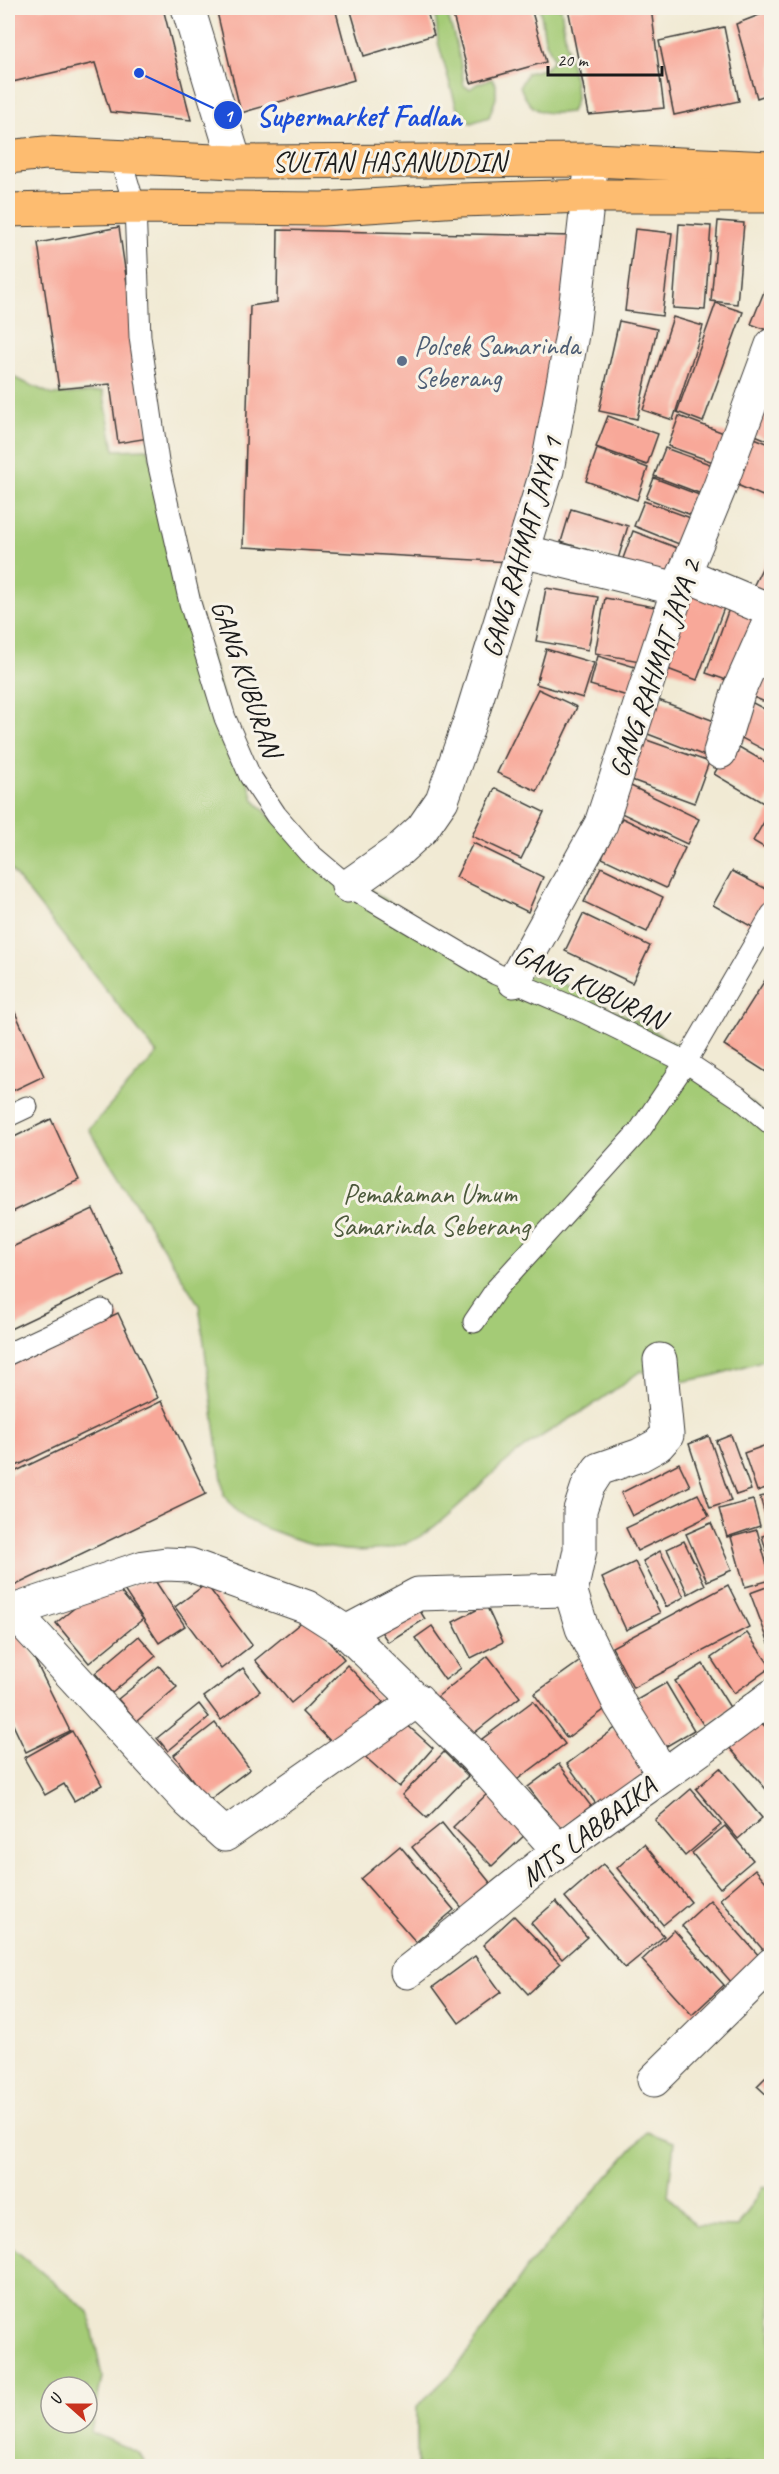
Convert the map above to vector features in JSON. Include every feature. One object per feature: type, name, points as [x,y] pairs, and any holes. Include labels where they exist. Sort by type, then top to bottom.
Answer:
[{"type":"main road","name":"SULTAN HASANUDDIN","points":[[8,157],[45,153],[235,162],[592,160],[771,168]]},
{"type":"main road","name":"SULTAN HASANUDDIN","points":[[8,210],[135,207],[322,208],[589,196],[771,196]]},
{"type":"street","points":[[188,8],[235,162]]},
{"type":"street","name":"GANG RAHMAT JAYA 1","points":[[348,886],[399,850],[422,829],[442,800],[470,721],[547,470],[573,329],[592,160]]},
{"type":"street","name":"GANG RAHMAT JAYA 2","points":[[514,981],[602,824],[681,581],[719,489],[771,345]]},
{"type":"street","points":[[522,551],[681,581],[771,611]]},
{"type":"street","points":[[720,752],[740,690],[771,616]]},
{"type":"street","points":[[660,1360],[667,1435],[658,1445],[640,1455],[599,1469],[588,1486],[580,1510],[580,1550],[571,1592],[582,1628],[620,1706],[663,1774]]},
{"type":"street","points":[[418,1700],[225,1835],[188,1801],[10,1612],[144,1567],[166,1564],[190,1564],[307,1607],[346,1632],[418,1700],[476,1757],[558,1851]]},
{"type":"street","points":[[346,1632],[418,1594],[564,1590],[571,1592]]},
{"type":"street","name":"MTS LABBAIKA","points":[[407,1972],[558,1851],[663,1774],[710,1744],[771,1696]]},
{"type":"street","points":[[654,2080],[771,1964]]},
{"type":"lane","name":"GANG KUBURAN","points":[[120,157],[135,207],[140,337],[158,462],[190,603],[225,718],[250,776],[276,815],[309,853],[348,886],[496,974],[584,1012],[686,1062],[769,924]]},
{"type":"lane","points":[[474,1322],[497,1288],[640,1130],[686,1062],[740,1098],[771,1125]]},
{"type":"lane","points":[[8,1116],[27,1107]]},
{"type":"lane","points":[[8,1354],[102,1310]]},
{"type":"green space","points":[[431,8],[445,8],[457,46],[464,86],[470,89],[492,79],[496,84],[496,98],[489,117],[471,123],[459,116],[438,42],[436,19]]},
{"type":"green space","points":[[540,8],[561,8],[575,82],[576,99],[571,112],[539,111],[528,102],[520,86],[527,73],[545,69],[554,59],[545,40]]},
{"type":"green space","name":"Pemakaman Umum Samarinda Seberang","points":[[8,371],[17,379],[53,395],[103,391],[114,450],[148,449],[254,800],[281,828],[480,964],[562,983],[637,1021],[688,1052],[771,1119],[771,1358],[713,1376],[680,1382],[641,1371],[516,1454],[427,1532],[392,1547],[354,1550],[315,1545],[255,1524],[237,1512],[224,1495],[199,1305],[89,1129],[157,1054],[8,866]]},
{"type":"green space","points":[[647,2132],[674,2142],[668,2196],[696,2226],[738,2227],[763,2186],[771,2188],[771,2466],[417,2466],[417,2406],[456,2369],[529,2265]]},
{"type":"green space","points":[[8,2244],[89,2312],[102,2377],[99,2392],[99,2375],[39,2375],[39,2435],[98,2435],[139,2453],[147,2466],[8,2466]]},
{"type":"building","points":[[8,8],[163,8],[191,120],[110,112],[95,63],[8,83]]},
{"type":"building","points":[[216,8],[335,8],[354,80],[241,113]]},
{"type":"building","points":[[350,8],[426,8],[434,35],[364,56]]},
{"type":"building","points":[[451,8],[531,8],[546,62],[471,83]]},
{"type":"building","points":[[568,8],[651,8],[664,108],[589,115]]},
{"type":"building","points":[[772,10],[772,93],[757,98],[736,24]]},
{"type":"building","points":[[724,27],[739,101],[674,115],[659,41]]},
{"type":"building","points":[[718,221],[744,223],[737,304],[711,301]]},
{"type":"building","points":[[679,224],[711,226],[705,310],[673,308]]},
{"type":"building","points":[[119,227],[149,438],[118,443],[110,384],[59,389],[38,243]]},
{"type":"building","points":[[635,229],[672,233],[662,316],[625,311]]},
{"type":"building","name":"Polsek Samarinda Seberang","points":[[278,230],[572,236],[550,403],[510,562],[243,547],[250,306],[277,302]]},
{"type":"building","points":[[772,272],[772,332],[751,324]]},
{"type":"building","points":[[716,303],[743,312],[703,422],[677,412]]},
{"type":"building","points":[[673,317],[703,326],[673,420],[643,410]]},
{"type":"building","points":[[619,321],[657,329],[637,419],[599,411]]},
{"type":"building","points":[[772,381],[772,442],[743,430]]},
{"type":"building","points":[[608,416],[658,434],[647,465],[596,447]]},
{"type":"building","points":[[679,416],[729,435],[719,464],[668,446]]},
{"type":"building","points":[[747,435],[772,445],[772,500],[728,481]]},
{"type":"building","points":[[665,448],[718,467],[707,496],[654,476]]},
{"type":"building","points":[[597,449],[648,468],[637,500],[586,481]]},
{"type":"building","points":[[654,478],[710,499],[702,519],[646,498]]},
{"type":"building","points":[[644,501],[699,521],[689,548],[634,526]]},
{"type":"building","points":[[571,509],[628,526],[618,559],[561,542]]},
{"type":"building","points":[[633,531],[685,551],[673,584],[621,564]]},
{"type":"building","points":[[768,556],[772,558],[772,604],[750,593]]},
{"type":"building","points":[[688,582],[728,597],[697,680],[657,665]]},
{"type":"building","points":[[546,588],[598,597],[588,650],[536,641]]},
{"type":"building","points":[[605,598],[655,607],[645,662],[595,653]]},
{"type":"building","points":[[732,600],[763,612],[738,684],[706,673]]},
{"type":"building","points":[[546,649],[594,663],[583,698],[536,684]]},
{"type":"building","points":[[598,656],[642,669],[634,698],[590,685]]},
{"type":"building","points":[[760,658],[772,664],[772,705],[744,693]]},
{"type":"building","points":[[538,689],[577,707],[537,791],[497,773]]},
{"type":"building","points":[[653,698],[725,725],[713,759],[640,731]]},
{"type":"building","points":[[751,702],[772,713],[772,754],[734,734]]},
{"type":"building","points":[[644,739],[709,762],[694,803],[629,779]]},
{"type":"building","points":[[732,743],[772,766],[772,793],[765,804],[714,774]]},
{"type":"building","points":[[631,786],[699,819],[687,844],[619,812]]},
{"type":"building","points":[[495,788],[544,812],[521,859],[472,836]]},
{"type":"building","points":[[772,808],[772,852],[753,841]]},
{"type":"building","points":[[622,818],[685,848],[666,888],[602,858]]},
{"type":"building","points":[[473,843],[543,877],[528,912],[456,877]]},
{"type":"building","points":[[601,867],[663,897],[647,932],[584,902]]},
{"type":"building","points":[[732,871],[772,892],[772,897],[754,928],[713,905]]},
{"type":"building","points":[[583,914],[650,946],[632,983],[565,951]]},
{"type":"building","points":[[772,969],[772,1063],[766,1072],[724,1045]]},
{"type":"building","points":[[8,997],[44,1076],[8,1093]]},
{"type":"building","points":[[51,1119],[79,1180],[8,1214],[8,1140]]},
{"type":"building","points":[[93,1209],[124,1275],[8,1330],[8,1249]]},
{"type":"building","points":[[118,1313],[158,1398],[8,1470],[8,1366]]},
{"type":"building","points":[[162,1401],[206,1494],[14,1586],[8,1573],[8,1475]]},
{"type":"building","points":[[731,1435],[751,1490],[736,1495],[716,1441]]},
{"type":"building","points":[[709,1436],[731,1501],[710,1508],[689,1444]]},
{"type":"building","points":[[772,1443],[772,1486],[757,1491],[744,1453]]},
{"type":"building","points":[[679,1463],[690,1486],[632,1516],[621,1493]]},
{"type":"building","points":[[698,1494],[709,1516],[637,1551],[626,1528]]},
{"type":"building","points":[[772,1494],[772,1524],[768,1525],[760,1497]]},
{"type":"building","points":[[753,1500],[760,1526],[727,1537],[719,1509]]},
{"type":"building","points":[[711,1523],[732,1570],[707,1581],[686,1534]]},
{"type":"building","points":[[757,1530],[771,1580],[745,1587],[731,1537]]},
{"type":"building","points":[[772,1533],[772,1567],[771,1567],[762,1536]]},
{"type":"building","points":[[684,1541],[705,1585],[688,1594],[667,1549]]},
{"type":"building","points":[[660,1551],[684,1597],[666,1607],[643,1561]]},
{"type":"building","points":[[635,1562],[660,1613],[626,1630],[602,1578]]},
{"type":"building","points":[[150,1573],[185,1626],[159,1643],[124,1590]]},
{"type":"building","points":[[110,1579],[143,1619],[89,1663],[56,1623]]},
{"type":"building","points":[[206,1584],[252,1645],[221,1669],[175,1607]]},
{"type":"building","points":[[728,1585],[749,1627],[633,1688],[612,1647]]},
{"type":"building","points":[[772,1585],[772,1642],[769,1643],[750,1593]]},
{"type":"building","points":[[486,1605],[503,1642],[471,1658],[453,1622]]},
{"type":"building","points":[[417,1606],[425,1619],[388,1642],[380,1630]]},
{"type":"building","points":[[309,1616],[344,1659],[291,1703],[255,1660]]},
{"type":"building","points":[[17,1624],[70,1731],[26,1752],[8,1714],[8,1629]]},
{"type":"building","points":[[432,1626],[461,1668],[445,1680],[415,1638]]},
{"type":"building","points":[[747,1633],[771,1667],[734,1693],[711,1658]]},
{"type":"building","points":[[139,1636],[156,1656],[112,1693],[95,1673]]},
{"type":"building","points":[[488,1656],[520,1697],[469,1737],[437,1697]]},
{"type":"building","points":[[586,1657],[617,1700],[567,1738],[534,1694]]},
{"type":"building","points":[[703,1664],[731,1709],[704,1726],[675,1681]]},
{"type":"building","points":[[347,1665],[383,1702],[337,1748],[302,1712]]},
{"type":"building","points":[[159,1666],[177,1687],[137,1721],[118,1699]]},
{"type":"building","points":[[243,1668],[260,1691],[221,1720],[204,1697]]},
{"type":"building","points":[[666,1683],[694,1730],[655,1753],[628,1705]]},
{"type":"building","points":[[533,1701],[565,1744],[514,1782],[482,1739]]},
{"type":"building","points":[[199,1704],[209,1717],[168,1751],[157,1738]]},
{"type":"building","points":[[396,1715],[433,1748],[399,1787],[362,1754]]},
{"type":"building","points":[[758,1719],[772,1734],[772,1796],[728,1746]]},
{"type":"building","points":[[215,1723],[250,1769],[208,1801],[174,1755]]},
{"type":"building","points":[[618,1726],[650,1770],[599,1808],[567,1764]]},
{"type":"building","points":[[72,1731],[102,1785],[74,1801],[64,1784],[45,1795],[24,1758]]},
{"type":"building","points":[[444,1752],[468,1776],[427,1818],[402,1795]]},
{"type":"building","points":[[559,1764],[591,1806],[560,1829],[528,1787]]},
{"type":"building","points":[[720,1768],[762,1818],[738,1839],[696,1789]]},
{"type":"building","points":[[691,1789],[721,1825],[685,1856],[655,1820]]},
{"type":"building","points":[[490,1791],[528,1832],[492,1866],[453,1827]]},
{"type":"building","points":[[442,1823],[492,1885],[463,1909],[412,1847]]},
{"type":"building","points":[[725,1826],[753,1860],[720,1888],[692,1853]]},
{"type":"building","points":[[644,1844],[691,1902],[663,1925],[617,1868]]},
{"type":"building","points":[[400,1846],[454,1910],[416,1942],[361,1879]]},
{"type":"building","points":[[603,1864],[664,1936],[625,1968],[565,1897]]},
{"type":"building","points":[[755,1869],[772,1889],[772,1945],[764,1951],[720,1899]]},
{"type":"building","points":[[710,1900],[760,1957],[732,1983],[682,1926]]},
{"type":"building","points":[[556,1901],[587,1937],[562,1959],[531,1923]]},
{"type":"building","points":[[514,1916],[560,1964],[528,1994],[483,1945]]},
{"type":"building","points":[[674,1930],[724,1985],[692,2015],[642,1960]]},
{"type":"building","points":[[475,1956],[501,1992],[459,2023],[433,1987]]},
{"type":"building","points":[[772,2071],[772,2100],[757,2086]]},
{"type":"place","name":"Supermarket Fadlan","points":[[139,73]]},
{"type":"place","name":"Polsek Samarinda Seberang","points":[[402,361]]}]
